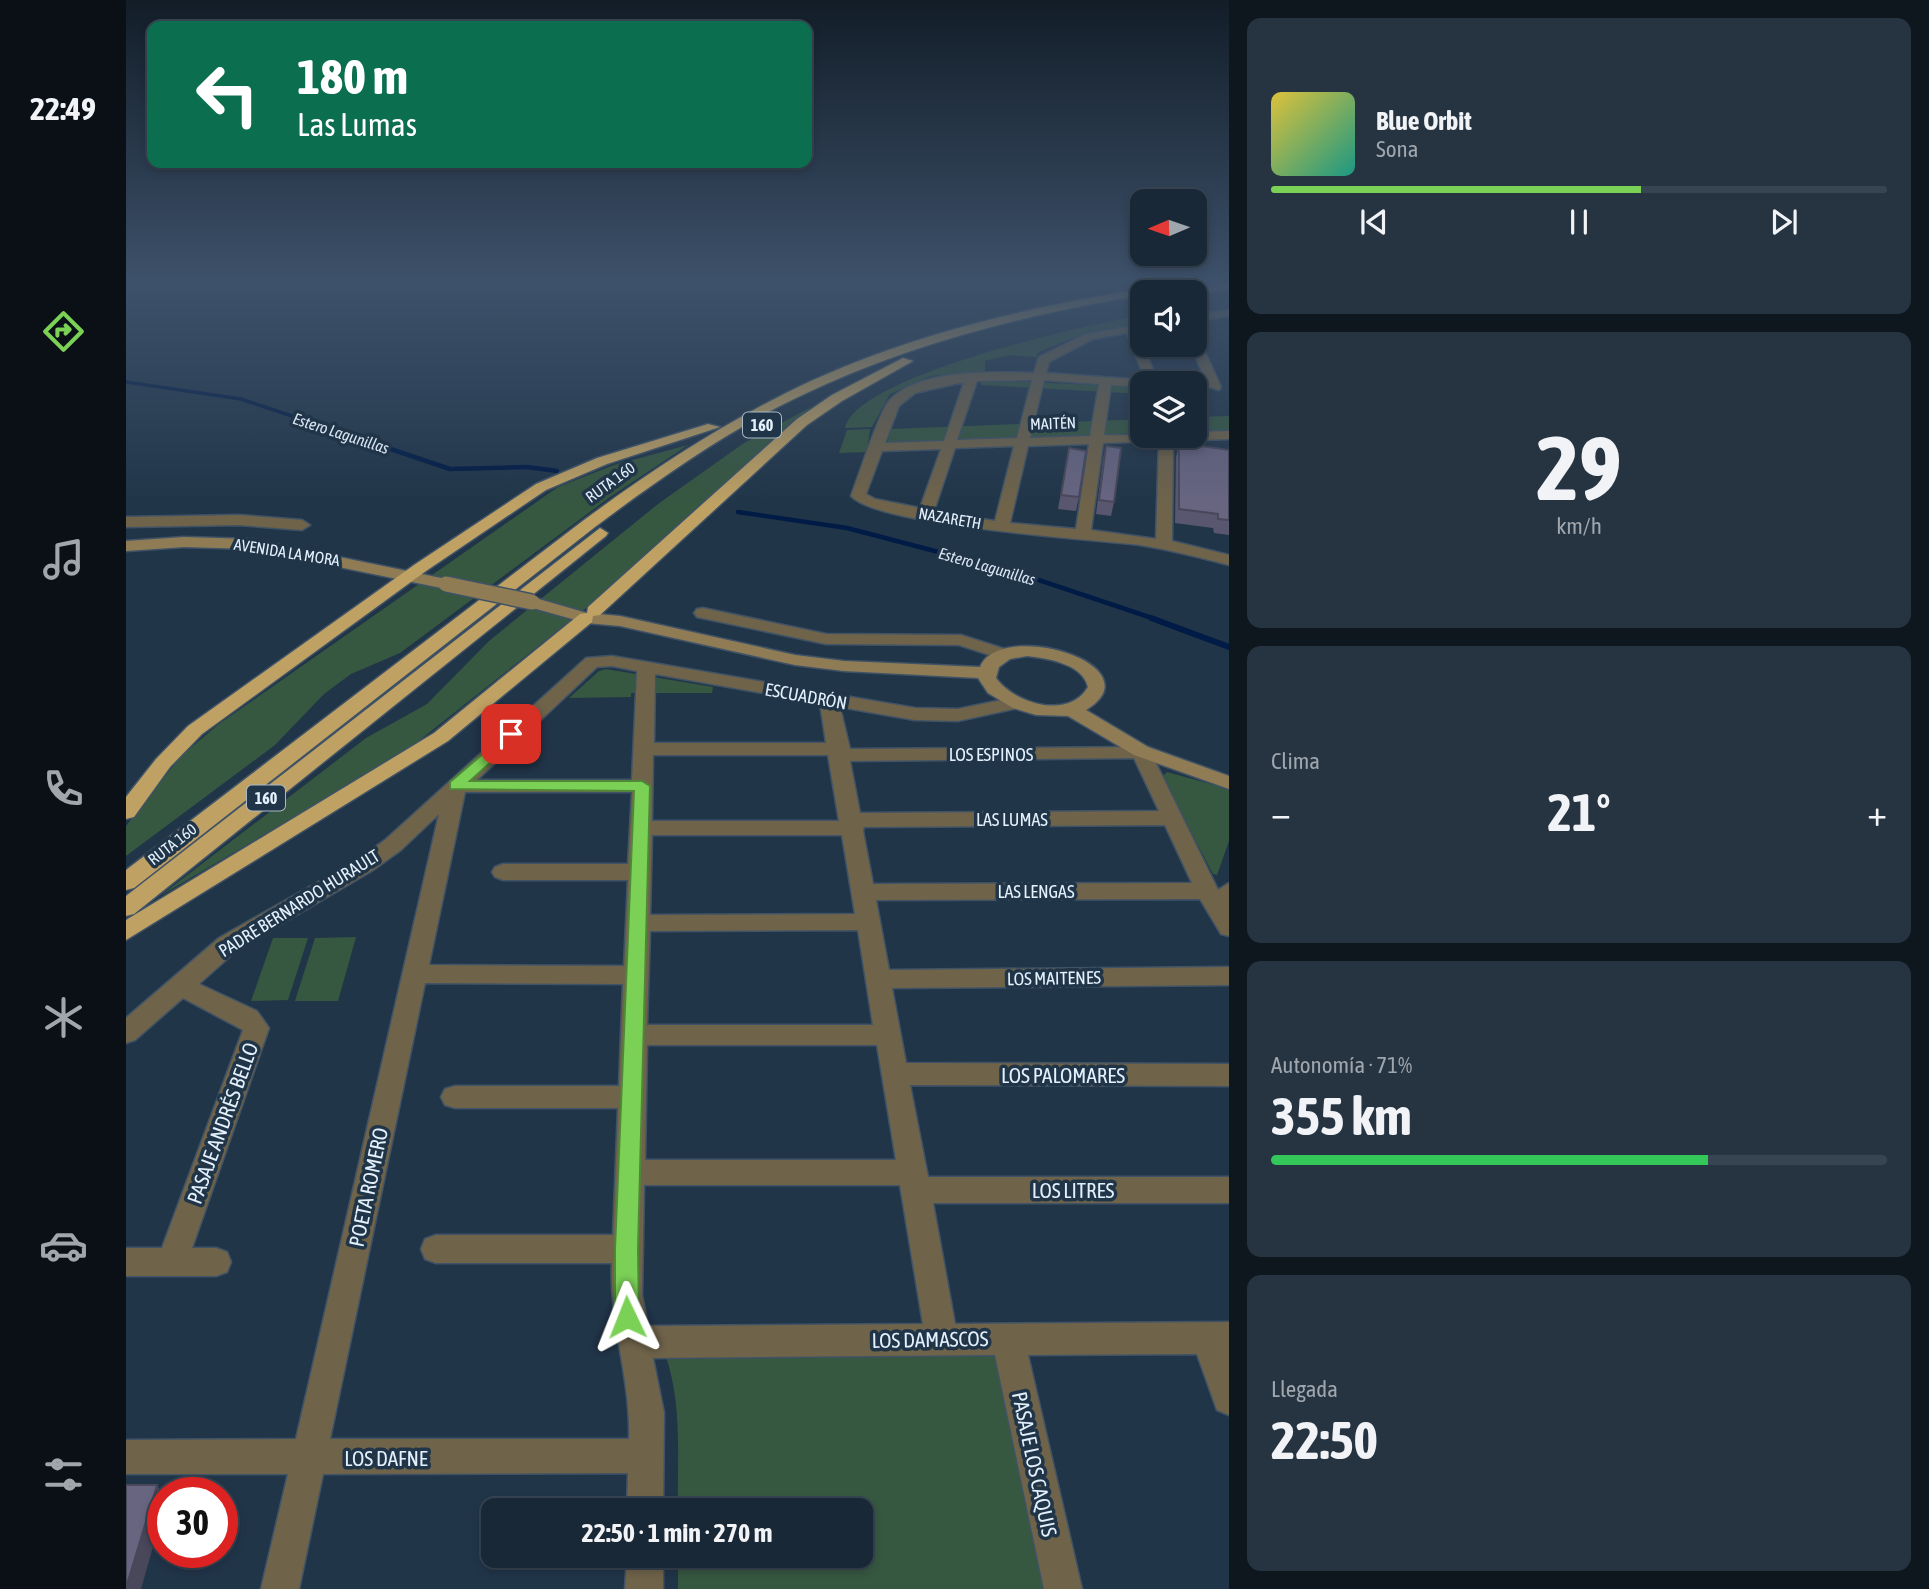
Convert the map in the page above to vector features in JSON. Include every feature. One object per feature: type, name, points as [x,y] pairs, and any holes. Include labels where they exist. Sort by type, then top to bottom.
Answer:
[{"type":"highway","name":"RUTA 160","points":[[126,882],[618,501],[706,442],[780,401],[883,357]]},
{"type":"highway","name":"RUTA 160","points":[[126,908],[597,535],[684,472],[789,411],[919,357]]},
{"type":"highway","points":[[126,931],[441,737],[590,614],[802,422],[837,398],[907,361]]},
{"type":"highway","points":[[126,812],[163,763],[195,730],[516,503],[555,480],[780,401]]},
{"type":"street","points":[[1001,527],[1042,362],[1046,357]]},
{"type":"street","points":[[1204,357],[1222,387]]},
{"type":"street","points":[[925,514],[972,377],[1130,383]]},
{"type":"street","name":"NAZARETH","points":[[972,377],[926,383],[901,394],[888,414],[858,496],[871,503],[925,514],[1001,527],[1164,543],[1229,560]]},
{"type":"street","points":[[1083,533],[1105,382]]},
{"type":"street","name":"MAITÉN","points":[[1207,435],[1229,435]]},
{"type":"street","name":"MAITÉN","points":[[878,447],[1130,438]]},
{"type":"street","points":[[1164,543],[1166,448]]},
{"type":"street","points":[[126,522],[239,520],[302,525]]},
{"type":"street","name":"AVENIDA LA MORA","points":[[126,546],[193,541],[252,544],[532,602]]},
{"type":"street","name":"ESCUADRÓN","points":[[532,602],[821,664],[987,673],[994,689],[1016,703],[1043,710],[1070,709],[1141,751],[1229,783]]},
{"type":"street","points":[[703,613],[826,639],[961,640],[1004,655]]},
{"type":"street","points":[[987,673],[990,664],[1004,655],[1027,651],[1052,653],[1087,670],[1096,684],[1095,693],[1088,701],[1070,709]]},
{"type":"street","name":"ESCUADRÓN","points":[[597,661],[646,667],[829,701],[944,715],[1016,703]]},
{"type":"street","name":"PADRE BERNARDO HURAULT","points":[[126,1033],[243,934],[376,858],[585,666],[597,661]]},
{"type":"street","points":[[646,667],[626,1249],[626,1296],[632,1342],[645,1402],[646,1498]]},
{"type":"street","points":[[829,701],[841,752],[942,1339]]},
{"type":"street","points":[[643,749],[841,752]]},
{"type":"street","points":[[1141,751],[1172,818],[1218,891],[1229,927]]},
{"type":"street","name":"LOS ESPINOS","points":[[841,752],[1120,754],[1141,751]]},
{"type":"street","points":[[456,786],[642,786]]},
{"type":"street","name":"POETA ROMERO","points":[[280,1589],[456,786]]},
{"type":"street","name":"LAS LUMAS","points":[[853,824],[1172,818]]},
{"type":"street","points":[[640,828],[853,824]]},
{"type":"street","points":[[503,872],[639,872]]},
{"type":"street","name":"LAS LENGAS","points":[[865,892],[1218,891]]},
{"type":"street","points":[[637,923],[870,922]]},
{"type":"street","points":[[415,974],[636,975]]},
{"type":"street","name":"LOS MAITENES","points":[[880,979],[1229,976]]},
{"type":"street","name":"PASAJE ANDRÉS BELLO","points":[[172,1262],[256,1028],[248,1018],[180,986]]},
{"type":"street","points":[[634,1035],[890,1035]]},
{"type":"street","name":"LOS PALOMARES","points":[[896,1074],[1229,1075]]},
{"type":"street","points":[[455,1097],[632,1097]]},
{"type":"street","name":"LOS LITRES","points":[[629,1173],[1229,1190]]},
{"type":"street","points":[[436,1248],[626,1249]]},
{"type":"street","points":[[126,1262],[216,1262]]},
{"type":"street","points":[[1219,1338],[1229,1398]]},
{"type":"street","name":"LOS DAMASCOS","points":[[632,1342],[1219,1338]]},
{"type":"street","name":"PASAJE LOS CAQUIS","points":[[1008,1339],[1063,1589]]},
{"type":"street","name":"LOS DAFNE","points":[[126,1457],[646,1456]]},
{"type":"street","points":[[644,1589],[645,1568]]},
{"type":"green space","points":[[973,357],[1001,357],[985,361],[985,371],[931,376],[890,394],[872,427],[845,428],[859,408],[889,389]]},
{"type":"green space","points":[[980,380],[1130,386],[1130,393],[981,385]]},
{"type":"green space","points":[[811,407],[615,585],[406,751],[160,896],[366,738],[427,704],[489,641],[658,504],[744,443]]},
{"type":"green space","points":[[1229,416],[1229,430],[1207,431],[1207,417]]},
{"type":"green space","points":[[1130,420],[1130,434],[887,444],[891,429]]},
{"type":"green space","points":[[870,429],[867,452],[839,453],[847,430]]},
{"type":"green space","points":[[688,445],[610,497],[400,653],[351,674],[324,694],[275,745],[126,856],[126,826],[181,756],[219,724],[558,487],[614,465]]},
{"type":"green space","points":[[606,669],[713,687],[712,693],[631,693],[631,697],[569,698],[599,671]]},
{"type":"green space","points":[[1167,772],[1229,789],[1229,841],[1217,875],[1213,874],[1162,777]]},
{"type":"green space","points":[[356,937],[338,1001],[295,1001],[315,938]]},
{"type":"green space","points":[[273,938],[308,938],[288,1000],[251,1001]]},
{"type":"green space","points":[[997,1350],[1049,1589],[678,1589],[678,1568],[873,1568],[873,1498],[678,1498],[677,1409],[664,1351]]},
{"type":"building","points":[[1106,446],[1121,448],[1114,502],[1099,500]]},
{"type":"building","points":[[1207,447],[1229,450],[1229,520],[1218,519],[1218,514],[1179,509],[1179,448]]},
{"type":"building","points":[[1069,448],[1086,451],[1079,497],[1061,495]]},
{"type":"building","points":[[126,1485],[147,1485],[147,1518],[126,1588]]},
{"type":"waterway","name":"Estero Lagunillas","points":[[126,382],[241,399],[328,428]]},
{"type":"waterway","name":"Estero Lagunillas","points":[[328,428],[334,430]]},
{"type":"waterway","name":"Estero Lagunillas","points":[[328,428],[450,469],[527,467],[557,471]]},
{"type":"waterway","name":"Estero Lagunillas","points":[[738,512],[847,528],[1015,572],[1155,619]]},
{"type":"waterway","name":"Estero Lagunillas","points":[[1151,618],[1229,647]]},
{"type":"route","points":[[511,734],[456,786],[642,786],[626,1249],[627,1317]]}]
